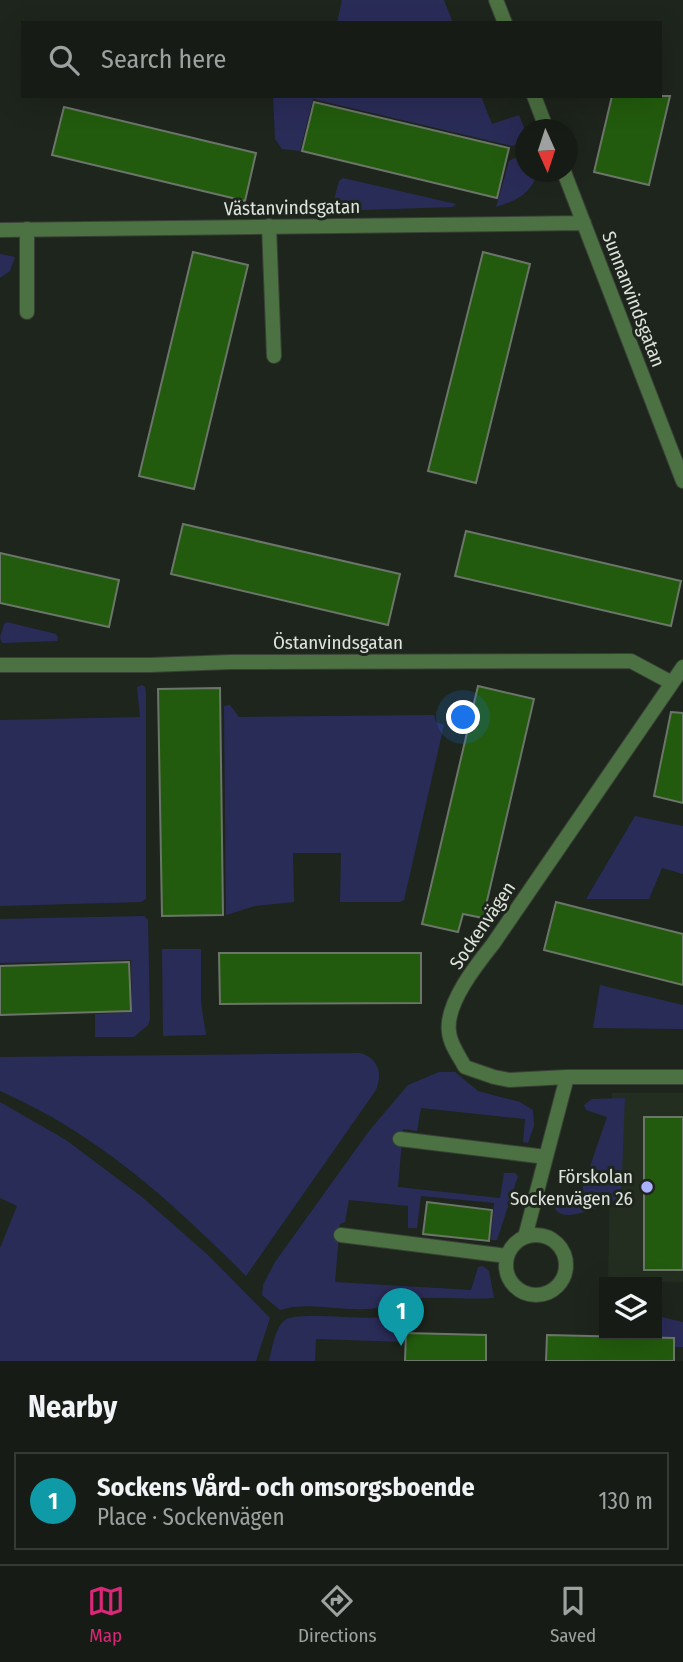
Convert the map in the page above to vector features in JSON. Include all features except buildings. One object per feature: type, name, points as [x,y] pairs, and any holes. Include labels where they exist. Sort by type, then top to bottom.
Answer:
[{"type":"street","points":[[496,0],[504,21]]},
{"type":"street","points":[[535,98],[543,119]]},
{"type":"street","name":"Sunnanvindsgatan","points":[[568,182],[683,481]]},
{"type":"street","name":"Västanvindsgatan","points":[[0,230],[584,223]]},
{"type":"street","points":[[269,226],[274,356]]},
{"type":"street","points":[[27,229],[27,312]]},
{"type":"street","name":"Östanvindsgatan","points":[[0,665],[631,661],[672,683]]},
{"type":"street","name":"Sockenvägen","points":[[683,667],[471,972],[454,1006],[448,1029],[465,1067],[494,1077],[509,1080],[683,1077]]},
{"type":"street","points":[[525,1237],[567,1077]]},
{"type":"street","points":[[400,1139],[546,1157]]},
{"type":"street","points":[[540,1234],[550,1238],[563,1251],[566,1266],[562,1281],[555,1289],[544,1294],[524,1293],[515,1287],[508,1277],[507,1256],[511,1247],[525,1237],[540,1234]]},
{"type":"street","points":[[341,1235],[507,1256]]},
{"type":"shaded area","points":[[342,0],[444,0],[452,21],[337,21]]},
{"type":"shaded area","points":[[273,98],[482,98],[492,124],[519,115],[521,119],[515,119],[515,145],[512,146],[313,99],[300,151],[282,149],[275,139]]},
{"type":"shaded area","points":[[515,158],[515,182],[534,182],[528,191],[517,199],[496,207],[509,161]]},
{"type":"shaded area","points":[[343,178],[456,204],[453,207],[331,211],[339,181]]},
{"type":"shaded area","points":[[0,254],[15,257],[10,271],[0,278]]},
{"type":"shaded area","points":[[7,622],[56,634],[57,641],[2,643],[0,637]]},
{"type":"shaded area","points":[[142,685],[146,693],[146,899],[141,902],[0,906],[0,720],[140,717],[137,687]]},
{"type":"shaded area","points":[[230,705],[239,717],[434,715],[436,722],[444,725],[404,900],[340,902],[341,853],[293,853],[294,902],[255,906],[226,915],[224,706]]},
{"type":"shaded area","points":[[635,816],[683,826],[683,874],[662,868],[649,899],[586,899]]},
{"type":"shaded area","points":[[144,916],[148,920],[150,1019],[148,1025],[134,1037],[95,1037],[95,1014],[132,1012],[131,960],[0,963],[0,919]]},
{"type":"shaded area","points":[[162,949],[201,949],[201,1003],[206,1035],[163,1036]]},
{"type":"shaded area","points":[[600,985],[683,1005],[683,1029],[593,1028]]},
{"type":"shaded area","points":[[360,1053],[375,1062],[379,1072],[376,1090],[246,1276],[190,1222],[132,1172],[69,1128],[0,1091],[0,1057]]},
{"type":"shaded area","points":[[439,1072],[455,1072],[478,1091],[520,1102],[533,1110],[534,1126],[528,1143],[523,1142],[525,1119],[421,1108],[417,1131],[403,1129],[398,1187],[500,1198],[504,1173],[515,1173],[518,1176],[497,1240],[491,1240],[494,1203],[421,1196],[417,1228],[408,1228],[408,1206],[349,1200],[345,1222],[340,1224],[335,1282],[471,1290],[478,1267],[483,1266],[489,1271],[494,1298],[413,1299],[372,1309],[301,1306],[280,1310],[262,1295],[263,1285],[275,1262],[369,1131],[408,1085]]},
{"type":"shaded area","name":"Förskolan Sockenvägen 26","points":[[612,1093],[683,1093],[683,1282],[662,1282],[662,1277],[608,1277]]},
{"type":"shaded area","points":[[625,1098],[621,1196],[590,1210],[561,1214],[556,1209],[554,1200],[576,1207],[607,1117],[586,1110],[584,1105],[592,1099]]},
{"type":"shaded area","points":[[0,1102],[66,1140],[142,1197],[208,1255],[270,1318],[256,1361],[0,1361],[0,1248],[17,1206],[0,1198]]},
{"type":"shaded area","points":[[412,1307],[412,1316],[405,1317],[405,1342],[316,1339],[315,1361],[269,1361],[279,1328],[285,1320],[292,1317],[383,1317]]},
{"type":"shaded area","points":[[662,1317],[683,1322],[683,1347],[628,1347],[628,1340],[662,1340]]},
{"type":"place","name":"Förskolan Sockenvägen 26","points":[[647,1187]]},
{"type":"place","name":"Sockens Vård- och omsorgsboende","points":[[401,1346]]}]
